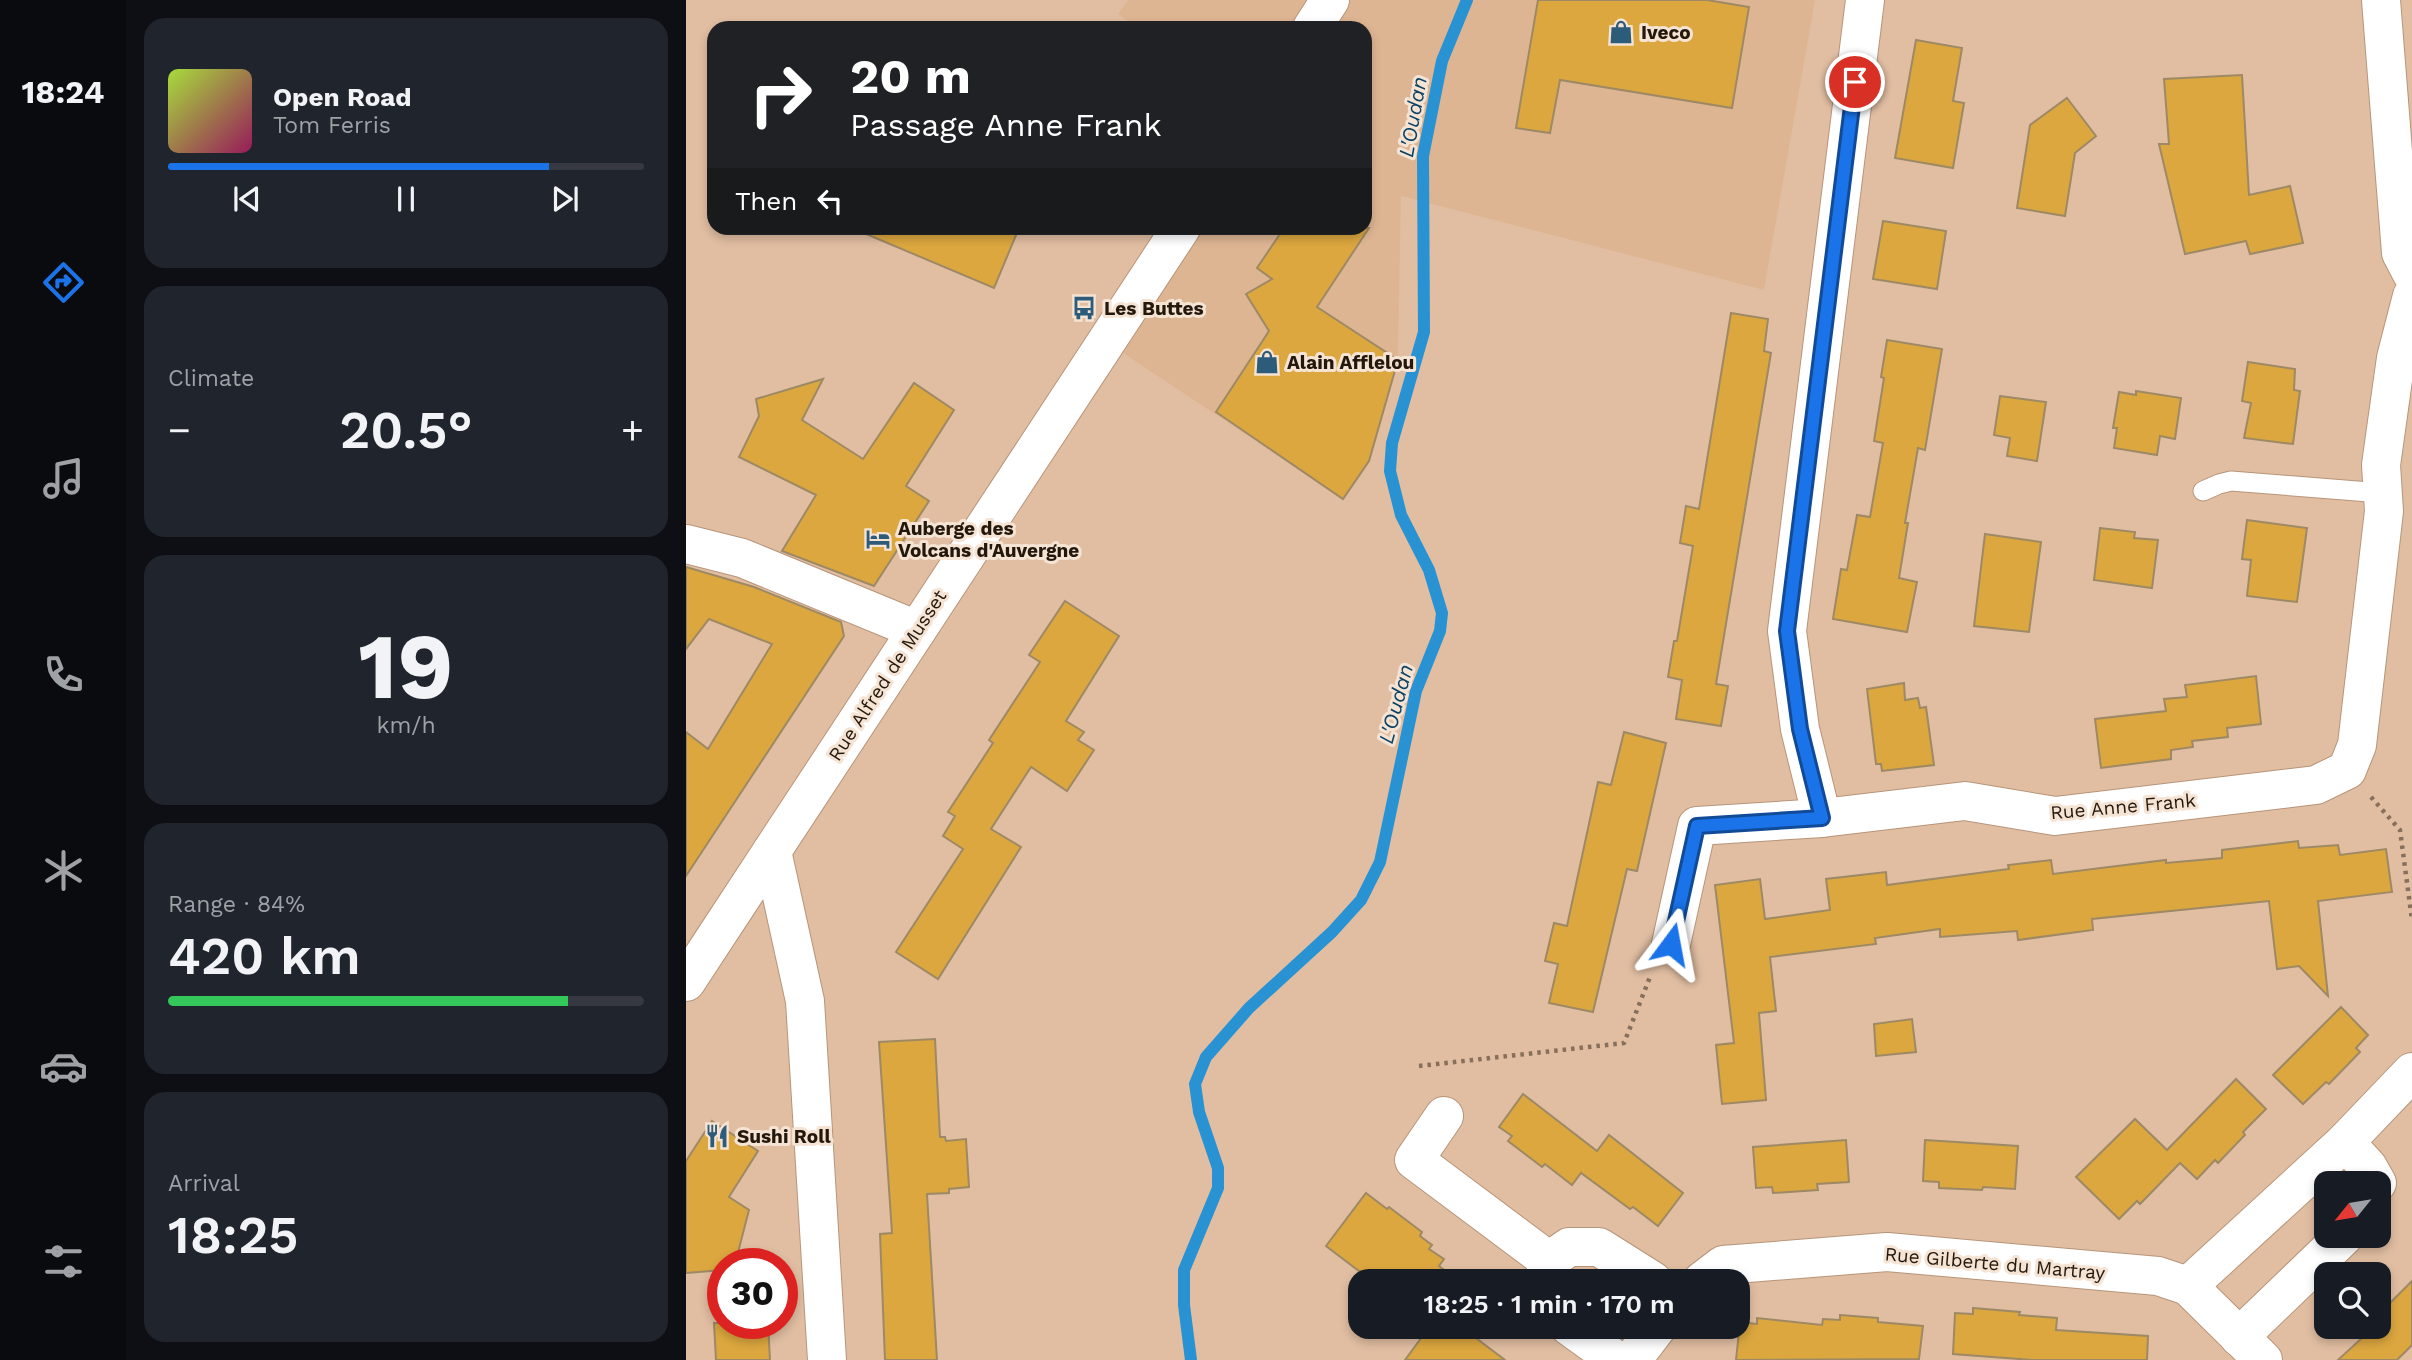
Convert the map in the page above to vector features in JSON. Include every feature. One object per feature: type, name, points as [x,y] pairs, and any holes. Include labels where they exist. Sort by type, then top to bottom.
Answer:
[{"type":"street","points":[[1316,21],[1330,0]]},
{"type":"street","points":[[1822,818],[1800,729],[1787,631],[1865,0]]},
{"type":"street","points":[[2381,0],[2401,253],[2412,274]]},
{"type":"street","name":"Rue Alfred de Musset","points":[[686,982],[1176,235]]},
{"type":"street","points":[[2347,770],[2357,745],[2384,511],[2381,465],[2396,358],[2412,296]]},
{"type":"street","points":[[686,544],[742,558],[917,630]]},
{"type":"street","name":"Rue Anne Frank","points":[[1671,944],[1697,826],[1822,818],[1965,802],[2055,816],[2316,785],[2347,770]]},
{"type":"street","points":[[772,850],[806,1001],[827,1360]]},
{"type":"street","points":[[2188,1286],[2345,1142],[2412,1072]]},
{"type":"street","points":[[1444,1116],[1414,1160],[1544,1269]]},
{"type":"street","points":[[2345,1142],[2370,1171]]},
{"type":"street","points":[[1548,1269],[1569,1247],[1599,1247],[1634,1269]]},
{"type":"street","points":[[2251,1349],[2334,1248]]},
{"type":"street","name":"Rue Gilberte du Martray","points":[[1718,1269],[1723,1265],[1887,1252],[2158,1276],[2188,1286],[2251,1349]]},
{"type":"street","points":[[1587,1339],[1616,1360]]},
{"type":"street","points":[[1632,1360],[1648,1339]]},
{"type":"lane","points":[[2203,491],[2231,481],[2382,493]]},
{"type":"path","points":[[2347,770],[2400,830],[2412,920]]},
{"type":"path","points":[[1419,1066],[1624,1043],[1654,964],[1671,944]]},
{"type":"shaded area","points":[[1128,0],[1815,0],[1764,290],[1401,196],[1398,360],[1369,461],[1343,499],[1123,353],[1199,235],[1372,235],[1372,21],[1128,21],[1118,14]]},
{"type":"building","points":[[1538,0],[1707,0],[1749,7],[1732,108],[1560,80],[1550,133],[1516,128]]},
{"type":"building","points":[[1916,40],[1962,48],[1953,101],[1964,103],[1953,168],[1895,158]]},
{"type":"building","points":[[2242,75],[2249,195],[2290,186],[2303,243],[2250,254],[2246,241],[2185,254],[2159,144],[2169,144],[2164,79]]},
{"type":"building","points":[[2067,98],[2096,136],[2075,153],[2065,216],[2017,208],[2030,125]]},
{"type":"building","points":[[1883,221],[1946,231],[1937,289],[1873,279]]},
{"type":"building","points":[[869,235],[1016,235],[994,288]]},
{"type":"building","points":[[1279,235],[1364,235],[1317,307],[1398,360],[1369,461],[1343,499],[1216,412],[1269,331],[1246,294],[1272,279],[1257,268]]},
{"type":"building","points":[[1731,313],[1768,319],[1764,351],[1771,353],[1716,684],[1728,686],[1721,726],[1676,719],[1682,680],[1668,677],[1693,546],[1680,543],[1686,506],[1699,509]]},
{"type":"building","points":[[1887,340],[1942,349],[1925,450],[1918,448],[1905,523],[1908,523],[1899,578],[1917,582],[1907,632],[1833,619],[1841,569],[1847,570],[1857,515],[1870,517],[1883,443],[1874,441]]},
{"type":"building","points":[[2248,362],[2295,369],[2294,390],[2300,391],[2293,444],[2244,438],[2251,403],[2242,401]]},
{"type":"building","points":[[823,379],[802,420],[863,459],[914,383],[954,410],[906,486],[929,501],[874,586],[782,551],[816,495],[739,457],[759,416],[756,399]]},
{"type":"building","points":[[2136,391],[2181,398],[2175,439],[2160,436],[2157,455],[2114,448],[2117,428],[2113,428],[2119,392],[2136,395]]},
{"type":"building","points":[[2000,396],[2046,402],[2037,461],[2007,456],[2010,438],[1994,435]]},
{"type":"building","points":[[2247,520],[2307,528],[2297,602],[2247,596],[2251,560],[2242,559]]},
{"type":"building","points":[[2100,528],[2135,532],[2134,538],[2158,540],[2152,588],[2094,580]]},
{"type":"building","points":[[1985,534],[2041,542],[2029,632],[1974,626]]},
{"type":"building","points":[[686,567],[754,587],[841,622],[844,636],[686,876],[686,732],[708,749],[772,644],[709,619],[686,649]]},
{"type":"building","points":[[1065,601],[1119,636],[1066,721],[1084,732],[1078,740],[1094,750],[1067,791],[1031,767],[991,829],[1021,847],[938,979],[896,952],[963,849],[943,836],[955,816],[948,812],[993,743],[989,740],[1040,662],[1029,655]]},
{"type":"building","points":[[2256,676],[2261,724],[2227,728],[2228,737],[2192,741],[2193,747],[2171,750],[2171,759],[2101,768],[2095,719],[2166,711],[2164,699],[2187,697],[2185,685]]},
{"type":"building","points":[[1904,683],[1905,700],[1918,698],[1920,708],[1926,707],[1934,765],[1882,771],[1881,764],[1876,764],[1867,689]]},
{"type":"building","points":[[1624,732],[1666,743],[1637,871],[1627,869],[1593,1012],[1549,1003],[1558,964],[1545,961],[1554,923],[1567,926],[1598,782],[1611,785]]},
{"type":"building","points":[[2298,841],[2299,848],[2338,845],[2340,855],[2386,849],[2392,892],[2318,901],[2328,996],[2299,966],[2277,969],[2269,901],[2092,919],[2093,930],[2018,940],[2017,931],[1940,937],[1940,929],[1875,938],[1876,944],[1770,957],[1776,1011],[1759,1013],[1766,1100],[1722,1104],[1716,1045],[1734,1043],[1715,885],[1760,879],[1765,919],[1830,910],[1826,879],[1886,872],[1887,885],[2009,869],[2008,865],[2051,860],[2053,874],[2166,860],[2166,863],[2222,858],[2222,850]]},
{"type":"building","points":[[2341,1007],[2368,1035],[2356,1048],[2360,1052],[2329,1084],[2326,1082],[2303,1104],[2273,1075]]},
{"type":"building","points":[[1912,1019],[1916,1052],[1876,1056],[1874,1024]]},
{"type":"building","points":[[935,1039],[940,1137],[945,1137],[946,1141],[966,1139],[969,1187],[949,1189],[949,1193],[927,1194],[937,1360],[885,1360],[880,1234],[892,1233],[879,1042]]},
{"type":"building","points":[[2236,1079],[2266,1109],[2218,1163],[2215,1160],[2197,1179],[2180,1163],[2140,1204],[2137,1201],[2119,1219],[2076,1177],[2135,1119],[2167,1150]]},
{"type":"building","points":[[1523,1094],[1597,1151],[1609,1135],[1683,1193],[1658,1226],[1581,1173],[1572,1185],[1545,1164],[1542,1167],[1508,1141],[1512,1136],[1499,1127]]},
{"type":"building","points":[[712,1121],[758,1151],[729,1197],[749,1210],[739,1248],[707,1248],[707,1271],[686,1273],[686,1161]]},
{"type":"building","points":[[1846,1140],[1849,1182],[1817,1184],[1818,1190],[1773,1193],[1772,1187],[1756,1188],[1753,1147]]},
{"type":"building","points":[[1925,1140],[2018,1146],[2015,1189],[1939,1188],[1939,1182],[1923,1181]]},
{"type":"building","points":[[1366,1193],[1422,1232],[1420,1236],[1432,1245],[1429,1249],[1444,1259],[1439,1266],[1443,1269],[1356,1269],[1326,1246]]},
{"type":"building","points":[[2412,1281],[2412,1345],[2397,1360],[2338,1360],[2361,1339],[2391,1339],[2391,1302]]},
{"type":"building","points":[[1973,1308],[2057,1318],[2056,1330],[2148,1336],[2147,1360],[2032,1360],[1953,1354],[1955,1313],[1973,1314]]},
{"type":"building","points":[[1840,1315],[1923,1326],[1919,1359],[1736,1360],[1738,1339],[1750,1339],[1750,1323],[1757,1324],[1757,1318],[1822,1325],[1823,1319],[1840,1320]]},
{"type":"building","points":[[715,1339],[769,1339],[770,1360],[716,1360]]},
{"type":"building","points":[[1420,1339],[1477,1339],[1505,1360],[1405,1360]]},
{"type":"waterway","name":"L'Oudan","points":[[1191,1360],[1184,1305],[1184,1270],[1218,1188],[1218,1168],[1199,1112],[1195,1084],[1206,1057],[1249,1008],[1332,932],[1361,900],[1380,862],[1416,691],[1440,631],[1442,613],[1429,570],[1401,515],[1390,471],[1392,443],[1424,332],[1423,156],[1442,61],[1467,0]]},
{"type":"place","name":"Iveco","points":[[1621,32]]},
{"type":"place","name":"Les Buttes","points":[[1084,308]]},
{"type":"place","name":"Alain Afflelou","points":[[1267,362]]},
{"type":"place","name":"Auberge des Volcans d'Auvergne","points":[[878,539]]},
{"type":"place","name":"Sushi Roll","points":[[717,1136]]},
{"type":"route","points":[[1671,944],[1697,826],[1822,818],[1800,729],[1787,631],[1855,82]]}]
